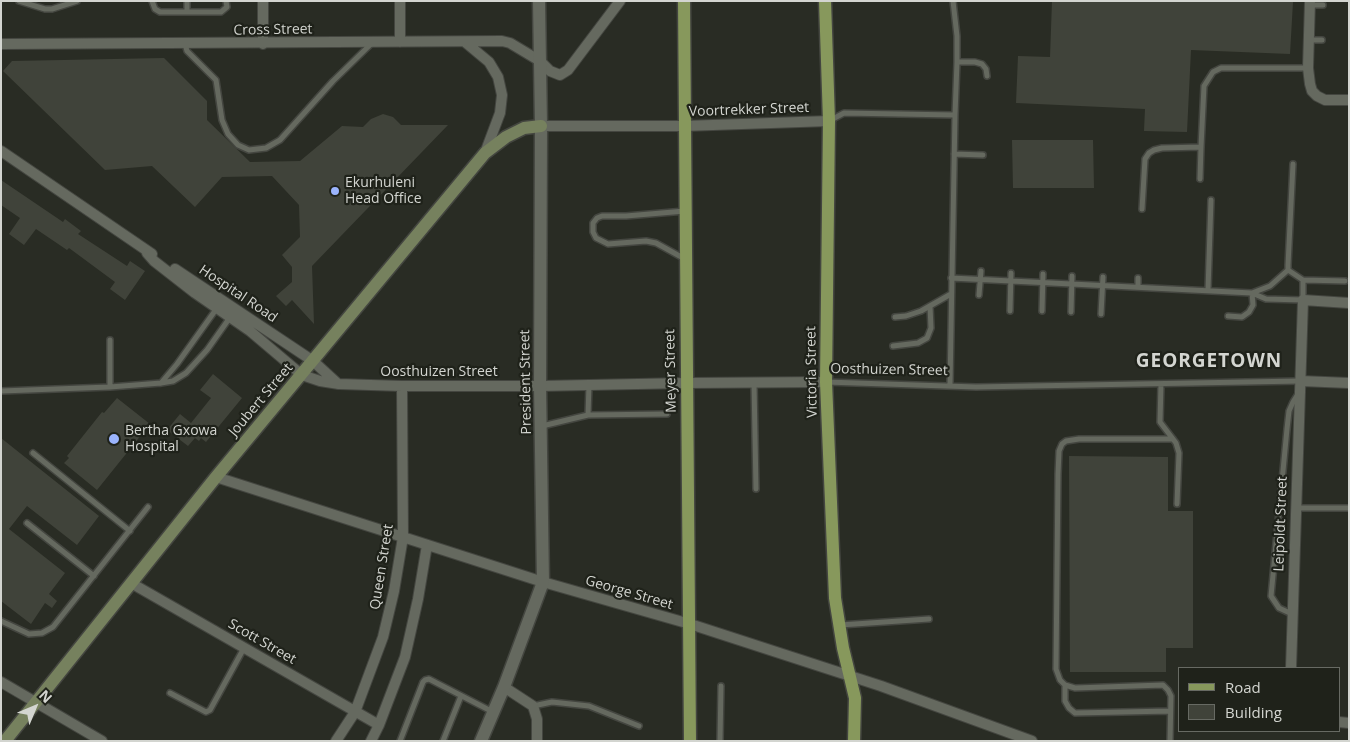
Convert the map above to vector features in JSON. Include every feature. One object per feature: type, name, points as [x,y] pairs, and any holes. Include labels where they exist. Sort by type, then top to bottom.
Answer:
[{"type":"main road","name":"Meyer Street","points":[[684,1],[690,741]]},
{"type":"main road","name":"Victoria Street","points":[[825,1],[829,121],[826,382],[835,598],[855,698],[854,741]]},
{"type":"main road","name":"Joubert Street","points":[[5,741],[216,477],[485,153],[506,137],[524,128],[541,126]]},
{"type":"street","points":[[263,1],[263,44]]},
{"type":"street","points":[[400,1],[400,42]]},
{"type":"street","name":"President Street","points":[[481,741],[504,687],[543,582],[540,386],[541,126],[539,1]]},
{"type":"street","points":[[540,61],[555,74],[564,74],[620,1]]},
{"type":"street","points":[[1310,3],[1308,68],[1312,91],[1325,100],[1349,100]]},
{"type":"street","name":"Cross Street","points":[[1,44],[263,44],[502,41],[510,43],[540,61]]},
{"type":"street","points":[[465,42],[489,62],[498,77],[502,95],[500,113],[485,153]]},
{"type":"street","name":"Voortrekker Street","points":[[541,126],[684,126],[829,121]]},
{"type":"street","name":"Hospital Road","points":[[1,152],[147,253],[154,255],[233,313],[313,361]]},
{"type":"street","points":[[1303,300],[1349,303]]},
{"type":"street","name":"Leipoldt Street","points":[[1291,667],[1303,300]]},
{"type":"street","name":"Hospital Road","points":[[233,313],[250,331],[302,375]]},
{"type":"street","points":[[313,361],[339,384]]},
{"type":"street","name":"Oosthuizen Street","points":[[302,375],[320,381],[339,384],[402,386],[826,382]]},
{"type":"street","name":"Oosthuizen Street","points":[[1300,381],[1349,383]]},
{"type":"street","name":"Queen Street","points":[[336,741],[355,712],[384,638],[394,591],[403,537],[402,386]]},
{"type":"street","name":"George Street","points":[[216,477],[543,582],[690,624],[881,686],[1007,736],[1032,741]]},
{"type":"street","points":[[371,741],[405,657],[418,599],[427,545]]},
{"type":"street","name":"Scott Street","points":[[131,583],[379,725]]},
{"type":"street","points":[[1,682],[102,741]]},
{"type":"street","points":[[504,687],[533,706],[537,719],[536,741]]},
{"type":"lane","points":[[19,1],[45,9],[52,9],[77,1]]},
{"type":"lane","points":[[152,1],[155,9],[160,12],[221,12],[226,7],[226,1]]},
{"type":"lane","points":[[187,1],[187,12]]},
{"type":"lane","points":[[950,385],[957,62],[957,36],[953,1]]},
{"type":"lane","points":[[1310,3],[1323,5]]},
{"type":"lane","points":[[1309,40],[1322,40]]},
{"type":"lane","points":[[185,44],[186,51],[216,80],[222,120],[228,134],[238,145],[249,150],[266,148],[280,140],[373,42]]},
{"type":"lane","points":[[957,62],[982,64],[986,69],[987,76]]},
{"type":"lane","points":[[1200,179],[1204,86],[1213,72],[1221,68],[1308,68]]},
{"type":"lane","name":"Voortrekker Street","points":[[829,121],[844,114],[955,115]]},
{"type":"lane","points":[[1142,209],[1145,159],[1149,154],[1154,150],[1162,148],[1201,147]]},
{"type":"lane","points":[[954,154],[983,155]]},
{"type":"lane","points":[[1252,293],[1270,286],[1288,270],[1293,164]]},
{"type":"lane","points":[[1208,290],[1211,200]]},
{"type":"lane","points":[[685,211],[602,216],[593,223],[593,232],[596,238],[608,244],[646,241],[656,243],[685,260]]},
{"type":"lane","points":[[1288,270],[1303,280],[1345,281]]},
{"type":"lane","points":[[979,295],[981,272]]},
{"type":"lane","points":[[1010,311],[1011,273]]},
{"type":"lane","points":[[1042,311],[1043,274]]},
{"type":"lane","points":[[1071,312],[1072,276]]},
{"type":"lane","points":[[1101,314],[1104,277]]},
{"type":"lane","points":[[951,278],[1208,290],[1252,293],[1266,299],[1303,300],[1303,280]]},
{"type":"lane","points":[[1138,278],[1138,286]]},
{"type":"lane","points":[[1228,316],[1242,317],[1249,312],[1253,305],[1252,293]]},
{"type":"lane","points":[[895,317],[906,316],[930,306],[951,294]]},
{"type":"lane","points":[[161,383],[220,304]]},
{"type":"lane","points":[[893,346],[918,343],[927,338],[930,328],[930,306]]},
{"type":"lane","points":[[1,391],[110,387],[173,381],[186,373],[207,350],[233,313]]},
{"type":"lane","points":[[110,340],[110,387]]},
{"type":"lane","name":"Oosthuizen Street","points":[[826,382],[976,387],[1300,381]]},
{"type":"lane","points":[[754,382],[756,489]]},
{"type":"lane","points":[[1160,384],[1160,422],[1176,443],[1179,453],[1177,504]]},
{"type":"lane","points":[[588,415],[589,385]]},
{"type":"lane","points":[[1292,614],[1279,608],[1272,596],[1286,429],[1292,402],[1300,392]]},
{"type":"lane","points":[[542,426],[588,415],[668,414]]},
{"type":"lane","points":[[1170,741],[1170,696],[1168,690],[1163,685],[1076,688],[1065,685],[1060,680],[1056,669],[1058,474],[1059,451],[1062,444],[1066,441],[1079,439],[1173,439]]},
{"type":"lane","points":[[33,453],[130,530]]},
{"type":"lane","points":[[1,622],[29,634],[42,633],[53,627],[148,507]]},
{"type":"lane","points":[[1295,508],[1349,508]]},
{"type":"lane","points":[[27,523],[94,576]]},
{"type":"lane","points":[[839,625],[929,619]]},
{"type":"lane","points":[[170,693],[206,712],[210,710],[244,648]]},
{"type":"lane","points":[[400,741],[425,680],[429,679],[493,712]]},
{"type":"lane","points":[[1065,685],[1065,701],[1075,713],[1170,711]]},
{"type":"lane","points":[[720,741],[721,686]]},
{"type":"lane","points":[[443,741],[462,696]]},
{"type":"lane","points":[[533,706],[552,702],[589,706],[639,726]]},
{"type":"building","points":[[1052,1],[1293,2],[1290,54],[1191,50],[1187,132],[1144,131],[1145,109],[1016,103],[1018,56],[1050,57]]},
{"type":"building","name":"Ekurhuleni Head Office","points":[[164,58],[207,101],[207,120],[250,162],[300,161],[342,126],[363,127],[371,119],[383,114],[393,117],[401,125],[448,125],[312,266],[314,324],[292,300],[286,306],[276,296],[292,282],[292,267],[282,255],[300,237],[299,205],[272,176],[222,177],[195,207],[152,166],[105,170],[3,71],[12,61]]},
{"type":"building","points":[[1012,140],[1093,140],[1094,188],[1013,188]]},
{"type":"building","points":[[1,180],[63,222],[65,219],[81,231],[78,234],[127,266],[130,261],[145,271],[125,300],[110,289],[115,282],[69,248],[67,250],[36,229],[24,245],[9,234],[20,218],[1,205]]},
{"type":"building","points":[[213,374],[242,398],[206,442],[201,438],[199,441],[195,438],[188,446],[167,430],[180,414],[191,423],[211,398],[200,390]]},
{"type":"building","points":[[117,398],[150,424],[97,490],[64,463],[69,458],[67,456],[102,412],[104,413]]},
{"type":"building","points":[[1,438],[99,516],[77,545],[27,506],[9,529],[65,573],[49,594],[57,601],[52,608],[45,603],[31,624],[1,601]]},
{"type":"building","points":[[1069,456],[1168,457],[1168,511],[1193,511],[1193,648],[1166,648],[1166,672],[1070,672]]},
{"type":"place","name":"Ekurhuleni Head Office","points":[[335,191]]},
{"type":"place","name":"Bertha Gxowa Hospital","points":[[114,439]]},
{"type":"district","name":"GEORGETOWN","points":[[1209,362]]}]
